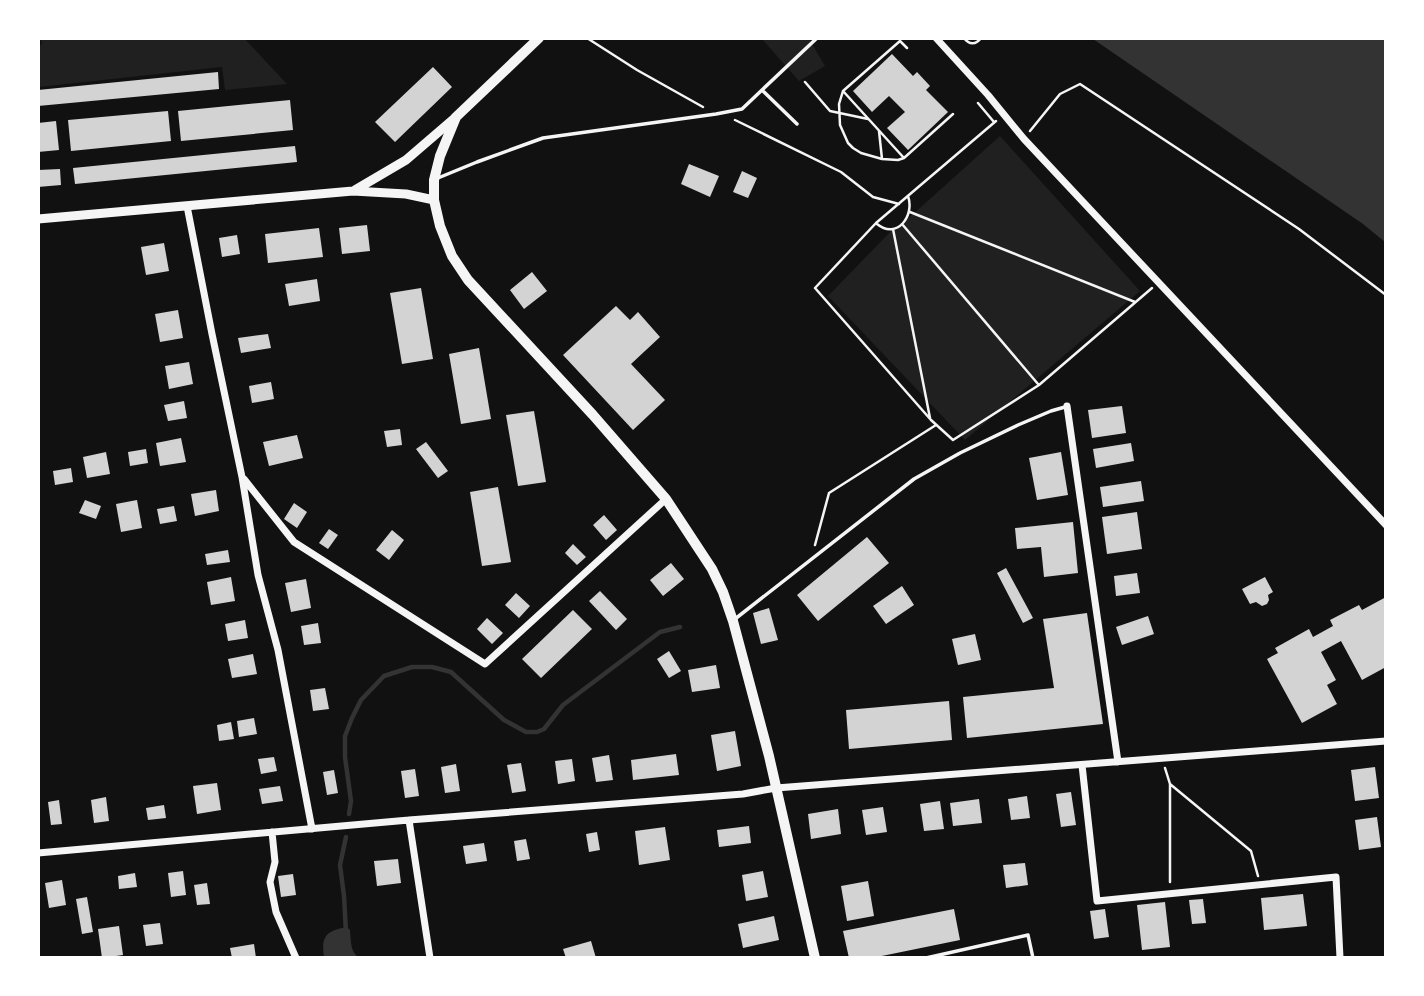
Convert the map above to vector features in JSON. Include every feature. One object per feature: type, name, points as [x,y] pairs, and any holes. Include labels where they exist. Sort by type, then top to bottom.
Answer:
[{"type":"main road","points":[[539,38],[456,117],[443,147],[434,180],[434,200],[440,226],[452,257],[468,280],[593,415],[666,499],[712,569],[733,621],[776,788],[815,957]]},
{"type":"street","points":[[936,38],[1024,139],[1385,524]]},
{"type":"street","points":[[353,191],[406,160],[456,117]]},
{"type":"street","points":[[38,219],[353,191],[396,193],[434,200]]},
{"type":"street","points":[[187,206],[242,477],[258,575],[278,650],[312,829]]},
{"type":"street","points":[[1067,406],[1118,762]]},
{"type":"street","points":[[242,477],[294,542],[485,664],[666,499]]},
{"type":"street","points":[[38,853],[743,794],[776,788],[1385,741]]},
{"type":"street","points":[[1082,765],[1097,901],[1336,877],[1340,957]]},
{"type":"street","points":[[409,820],[430,957]]},
{"type":"street","points":[[272,832],[275,862],[270,882],[276,912],[296,957]]},
{"type":"lane","points":[[434,180],[543,138],[743,109],[817,38]]},
{"type":"lane","points":[[762,90],[797,124]]},
{"type":"lane","points":[[733,621],[914,479],[1018,425],[1067,406]]},
{"type":"lane","points":[[926,957],[1028,935],[1033,957]]},
{"type":"path","points":[[587,38],[637,70],[716,114],[740,121],[841,172],[873,197],[899,204]]},
{"type":"path","points":[[964,38],[971,43],[981,38]]},
{"type":"path","points":[[907,48],[900,41],[843,91],[839,104],[841,125],[848,143],[861,153],[898,160],[904,158],[953,114]]},
{"type":"path","points":[[805,82],[830,111],[868,119]]},
{"type":"path","points":[[1024,139],[1060,94],[1080,84],[1299,229],[1385,295]]},
{"type":"path","points":[[843,91],[904,158]]},
{"type":"path","points":[[978,103],[994,122]]},
{"type":"path","points":[[1004,114],[876,223],[815,288],[931,420],[953,440],[1039,385],[1159,282]]},
{"type":"path","points":[[879,131],[882,159]]},
{"type":"path","points":[[876,223],[889,230],[902,224],[911,212],[908,196]]},
{"type":"path","points":[[911,212],[1136,302]]},
{"type":"path","points":[[902,224],[1039,385]]},
{"type":"path","points":[[893,229],[931,420]]},
{"type":"path","points":[[812,559],[829,493],[936,425]]},
{"type":"path","points":[[1161,758],[1170,784],[1170,893]]},
{"type":"path","points":[[1170,784],[1251,851],[1261,884]]},
{"type":"shaded area","points":[[41,39],[245,39],[287,84],[225,90],[222,67],[39,87]]},
{"type":"shaded area","points":[[762,39],[809,39],[825,66],[799,81]]},
{"type":"shaded area","points":[[1093,39],[1385,39],[1385,242],[1363,224]]},
{"type":"shaded area","points":[[1000,136],[1140,291],[965,440],[828,296],[893,229],[902,224]]},
{"type":"shaded area","points":[[347,927],[350,930],[352,948],[358,957],[324,957],[323,944],[326,936],[334,930]]},
{"type":"building","points":[[892,54],[913,76],[917,72],[930,86],[926,90],[948,112],[908,150],[887,128],[905,112],[889,96],[872,112],[853,91]]},
{"type":"building","points":[[433,67],[452,87],[395,142],[375,122]]},
{"type":"building","points":[[218,72],[219,89],[38,106],[38,90]]},
{"type":"building","points":[[290,100],[293,130],[181,141],[178,111]]},
{"type":"building","points":[[168,111],[171,141],[71,151],[68,120]]},
{"type":"building","points":[[56,121],[59,150],[38,152],[38,123]]},
{"type":"building","points":[[295,146],[297,162],[75,184],[73,168]]},
{"type":"building","points":[[689,164],[719,176],[710,197],[681,184]]},
{"type":"building","points":[[60,169],[61,185],[38,187],[38,170]]},
{"type":"building","points":[[742,171],[757,178],[748,198],[733,192]]},
{"type":"building","points":[[367,225],[370,251],[342,254],[339,228]]},
{"type":"building","points":[[319,228],[323,257],[268,263],[265,234]]},
{"type":"building","points":[[237,235],[240,254],[222,257],[219,238]]},
{"type":"building","points":[[164,243],[169,271],[146,275],[141,247]]},
{"type":"building","points":[[532,272],[547,291],[524,309],[510,290]]},
{"type":"building","points":[[317,279],[320,301],[289,306],[285,284]]},
{"type":"building","points":[[421,288],[433,359],[402,364],[390,293]]},
{"type":"building","points":[[616,306],[630,320],[638,312],[660,337],[631,364],[665,400],[633,430],[563,355]]},
{"type":"building","points":[[178,310],[183,338],[160,342],[155,314]]},
{"type":"building","points":[[268,334],[271,348],[241,353],[238,338]]},
{"type":"building","points":[[479,348],[491,419],[461,424],[449,354]]},
{"type":"building","points":[[189,362],[193,384],[169,389],[165,366]]},
{"type":"building","points":[[271,382],[274,399],[252,403],[249,386]]},
{"type":"building","points":[[184,401],[187,418],[168,421],[164,405]]},
{"type":"building","points":[[1122,406],[1126,433],[1092,438],[1088,410]]},
{"type":"building","points":[[534,411],[546,482],[518,486],[506,415]]},
{"type":"building","points":[[400,429],[402,445],[387,447],[384,431]]},
{"type":"building","points":[[297,435],[303,458],[269,466],[263,442]]},
{"type":"building","points":[[181,438],[186,462],[160,466],[156,443]]},
{"type":"building","points":[[426,442],[448,471],[438,478],[416,449]]},
{"type":"building","points":[[1131,443],[1134,461],[1096,468],[1093,449]]},
{"type":"building","points":[[146,449],[148,463],[130,466],[128,452]]},
{"type":"building","points":[[106,452],[110,474],[87,478],[83,457]]},
{"type":"building","points":[[1061,452],[1068,495],[1037,500],[1029,458]]},
{"type":"building","points":[[71,468],[73,482],[55,485],[53,471]]},
{"type":"building","points":[[1141,481],[1144,501],[1103,507],[1100,487]]},
{"type":"building","points":[[498,487],[511,562],[482,566],[470,492]]},
{"type":"building","points":[[216,490],[219,511],[195,516],[191,494]]},
{"type":"building","points":[[85,500],[101,506],[96,519],[79,513]]},
{"type":"building","points":[[137,500],[142,528],[121,532],[116,504]]},
{"type":"building","points":[[294,503],[307,512],[297,528],[284,519]]},
{"type":"building","points":[[174,506],[177,521],[160,524],[157,509]]},
{"type":"building","points":[[1137,512],[1142,549],[1107,554],[1102,517]]},
{"type":"building","points":[[604,515],[617,530],[606,540],[593,525]]},
{"type":"building","points":[[1073,522],[1078,573],[1044,577],[1041,547],[1017,549],[1015,528]]},
{"type":"building","points":[[329,529],[338,535],[328,549],[319,543]]},
{"type":"building","points":[[392,530],[404,540],[389,560],[376,550]]},
{"type":"building","points":[[867,537],[889,563],[818,621],[797,595]]},
{"type":"building","points":[[573,544],[586,557],[577,565],[565,553]]},
{"type":"building","points":[[228,550],[230,562],[207,565],[205,554]]},
{"type":"building","points":[[671,563],[684,579],[663,596],[650,580]]},
{"type":"building","points":[[1006,568],[1033,618],[1023,623],[997,573]]},
{"type":"building","points":[[1137,573],[1140,593],[1116,596],[1114,576]]},
{"type":"building","points":[[231,577],[235,601],[211,605],[207,582]]},
{"type":"building","points":[[1265,577],[1273,592],[1268,595],[1267,604],[1250,604],[1242,589]]},
{"type":"building","points":[[306,579],[311,608],[291,612],[285,583]]},
{"type":"building","points":[[902,586],[914,605],[886,624],[873,606]]},
{"type":"building","points":[[600,591],[627,619],[616,630],[589,601]]},
{"type":"building","points":[[516,593],[530,606],[519,618],[505,605]]},
{"type":"building","points":[[1386,597],[1386,667],[1362,680],[1341,641],[1321,652],[1336,680],[1327,685],[1337,704],[1302,723],[1267,659],[1278,653],[1275,648],[1309,629],[1313,637],[1333,626],[1330,620],[1359,605],[1362,610]]},
{"type":"building","points":[[769,608],[778,640],[761,644],[753,613]]},
{"type":"building","points":[[573,610],[592,629],[541,678],[522,659]]},
{"type":"building","points":[[1087,613],[1103,724],[967,738],[963,697],[1054,688],[1043,619]]},
{"type":"building","points":[[1148,616],[1154,634],[1122,645],[1116,627]]},
{"type":"building","points":[[487,618],[503,633],[492,644],[477,629]]},
{"type":"building","points":[[245,620],[248,638],[228,641],[225,624]]},
{"type":"building","points":[[318,623],[321,643],[304,645],[301,626]]},
{"type":"building","points":[[975,634],[981,660],[958,665],[952,639]]},
{"type":"building","points":[[669,651],[681,671],[669,678],[657,659]]},
{"type":"building","points":[[253,654],[257,674],[232,678],[228,659]]},
{"type":"building","points":[[716,665],[720,688],[692,692],[688,670]]},
{"type":"building","points":[[325,688],[329,709],[313,711],[310,690]]},
{"type":"building","points":[[949,701],[952,740],[849,749],[846,710]]},
{"type":"building","points":[[254,718],[257,734],[239,737],[237,721]]},
{"type":"building","points":[[231,722],[234,739],[219,741],[217,725]]},
{"type":"building","points":[[735,731],[741,766],[717,771],[711,735]]},
{"type":"building","points":[[676,754],[679,775],[633,780],[631,760]]},
{"type":"building","points":[[609,755],[613,780],[596,782],[592,758]]},
{"type":"building","points":[[274,757],[277,771],[261,774],[258,759]]},
{"type":"building","points":[[572,759],[575,781],[558,784],[555,761]]},
{"type":"building","points":[[521,763],[526,791],[512,793],[507,765]]},
{"type":"building","points":[[456,764],[460,791],[445,793],[441,767]]},
{"type":"building","points":[[1375,767],[1379,798],[1355,801],[1351,770]]},
{"type":"building","points":[[415,769],[419,796],[405,798],[401,771]]},
{"type":"building","points":[[334,770],[338,793],[327,795],[323,772]]},
{"type":"building","points":[[217,783],[221,810],[197,814],[193,786]]},
{"type":"building","points":[[280,786],[283,801],[262,804],[259,789]]},
{"type":"building","points":[[1071,792],[1076,825],[1061,827],[1056,794]]},
{"type":"building","points":[[1027,796],[1030,818],[1011,820],[1008,799]]},
{"type":"building","points":[[106,797],[109,821],[94,823],[91,800]]},
{"type":"building","points":[[979,799],[982,823],[953,826],[950,803]]},
{"type":"building","points":[[59,800],[62,824],[51,825],[48,802]]},
{"type":"building","points":[[940,801],[944,829],[924,831],[920,804]]},
{"type":"building","points":[[164,805],[166,818],[148,820],[146,808]]},
{"type":"building","points":[[883,807],[887,832],[866,835],[862,810]]},
{"type":"building","points":[[838,809],[841,834],[811,839],[808,814]]},
{"type":"building","points":[[1377,817],[1381,847],[1359,850],[1355,820]]},
{"type":"building","points":[[749,826],[751,843],[719,847],[717,830]]},
{"type":"building","points":[[665,827],[670,860],[639,865],[635,831]]},
{"type":"building","points":[[597,832],[600,850],[589,852],[586,834]]},
{"type":"building","points":[[526,839],[530,859],[517,861],[514,841]]},
{"type":"building","points":[[484,843],[487,861],[466,864],[463,846]]},
{"type":"building","points":[[398,859],[401,883],[377,886],[374,861]]},
{"type":"building","points":[[1025,863],[1028,885],[1006,888],[1003,865]]},
{"type":"building","points":[[183,871],[186,895],[171,897],[168,873]]},
{"type":"building","points":[[763,871],[768,897],[746,901],[742,875]]},
{"type":"building","points":[[135,873],[137,887],[119,889],[118,876]]},
{"type":"building","points":[[293,874],[296,895],[281,897],[278,876]]},
{"type":"building","points":[[62,880],[66,905],[49,908],[45,883]]},
{"type":"building","points":[[868,881],[874,916],[847,921],[841,886]]},
{"type":"building","points":[[207,883],[210,904],[197,905],[194,885]]},
{"type":"building","points":[[1303,894],[1307,926],[1264,930],[1261,898]]},
{"type":"building","points":[[87,897],[93,932],[82,934],[76,899]]},
{"type":"building","points":[[1203,899],[1206,923],[1192,924],[1189,900]]},
{"type":"building","points":[[1165,902],[1170,947],[1142,950],[1137,905]]},
{"type":"building","points":[[954,909],[960,940],[872,958],[849,958],[843,931]]},
{"type":"building","points":[[1105,909],[1109,937],[1094,939],[1090,911]]},
{"type":"building","points":[[774,916],[779,940],[743,948],[738,924]]},
{"type":"building","points":[[160,923],[163,944],[146,946],[143,925]]},
{"type":"building","points":[[119,926],[123,955],[102,958],[98,929]]},
{"type":"building","points":[[591,941],[596,958],[566,958],[563,949]]},
{"type":"building","points":[[254,944],[256,958],[232,958],[230,948]]},
{"type":"waterway","points":[[349,814],[351,801],[345,736],[361,700],[384,676],[412,667],[432,667],[451,672],[504,720],[526,732],[537,732],[544,729],[563,705],[660,632],[680,627]]},
{"type":"waterway","points":[[346,837],[340,865],[346,933]]}]
